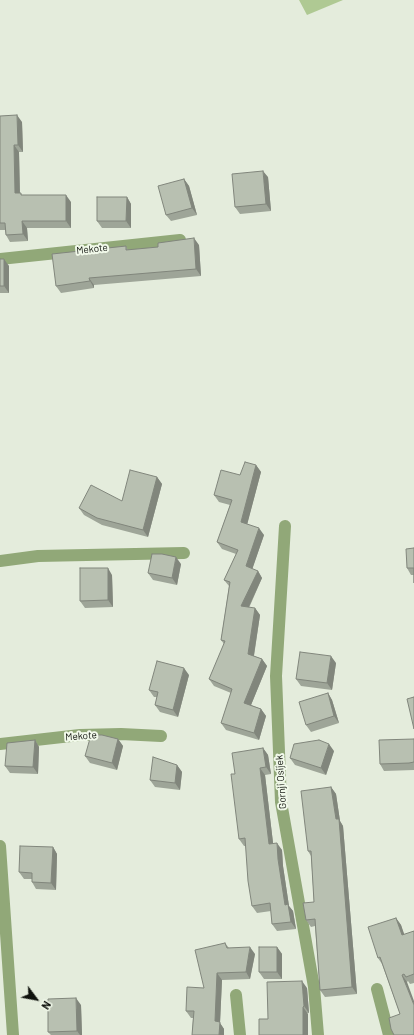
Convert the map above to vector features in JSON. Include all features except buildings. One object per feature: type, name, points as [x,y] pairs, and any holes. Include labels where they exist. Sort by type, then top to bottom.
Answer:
[{"type":"street","name":"Mekote","points":[[0,259],[184,240]]},
{"type":"street","name":"Gornji Osijek","points":[[285,526],[276,676],[281,802],[314,987],[318,1035]]},
{"type":"street","points":[[0,561],[38,556],[184,553]]},
{"type":"street","name":"Mekote","points":[[0,744],[80,735],[121,734],[161,736]]},
{"type":"street","points":[[0,846],[13,1035]]},
{"type":"street","points":[[376,990],[389,1035]]},
{"type":"street","points":[[236,996],[240,1035]]},
{"type":"green space","points":[[299,0],[343,0],[307,15]]}]
